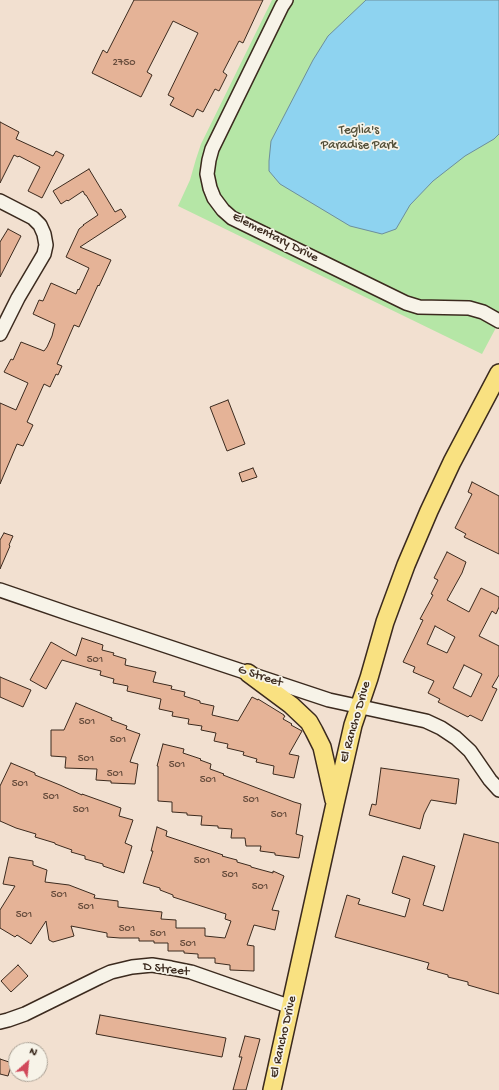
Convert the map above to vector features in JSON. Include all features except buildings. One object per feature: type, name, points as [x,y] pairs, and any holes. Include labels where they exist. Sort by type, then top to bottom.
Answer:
[{"type":"main road","name":"El Rancho Drive","points":[[272,1090],[353,725],[369,678],[385,622],[406,565],[429,511],[452,462],[499,373]]},
{"type":"main road","points":[[248,673],[299,712],[309,722],[322,747],[335,804]]},
{"type":"street","name":"Elementary Drive","points":[[286,0],[212,149],[208,160],[207,174],[214,198],[223,210],[232,218],[406,303],[419,307],[469,308],[483,312],[499,320]]},
{"type":"street","points":[[0,201],[33,218],[40,225],[44,234],[46,245],[44,254],[18,298],[0,334]]},
{"type":"street","name":"G Street","points":[[0,590],[329,700],[422,720],[441,728],[456,738],[470,751],[490,780],[499,790]]},
{"type":"street","name":"D Street","points":[[0,1022],[24,1014],[100,976],[132,966],[152,965],[191,972],[291,1008]]},
{"type":"green space","name":"Teglia's Paradise Park","points":[[272,0],[499,0],[499,322],[482,354],[178,206],[190,180],[201,144]]},
{"type":"water","points":[[366,0],[499,0],[499,134],[494,139],[465,156],[433,181],[410,205],[396,229],[382,234],[350,226],[280,184],[269,171],[271,141],[313,60],[328,36]]}]
